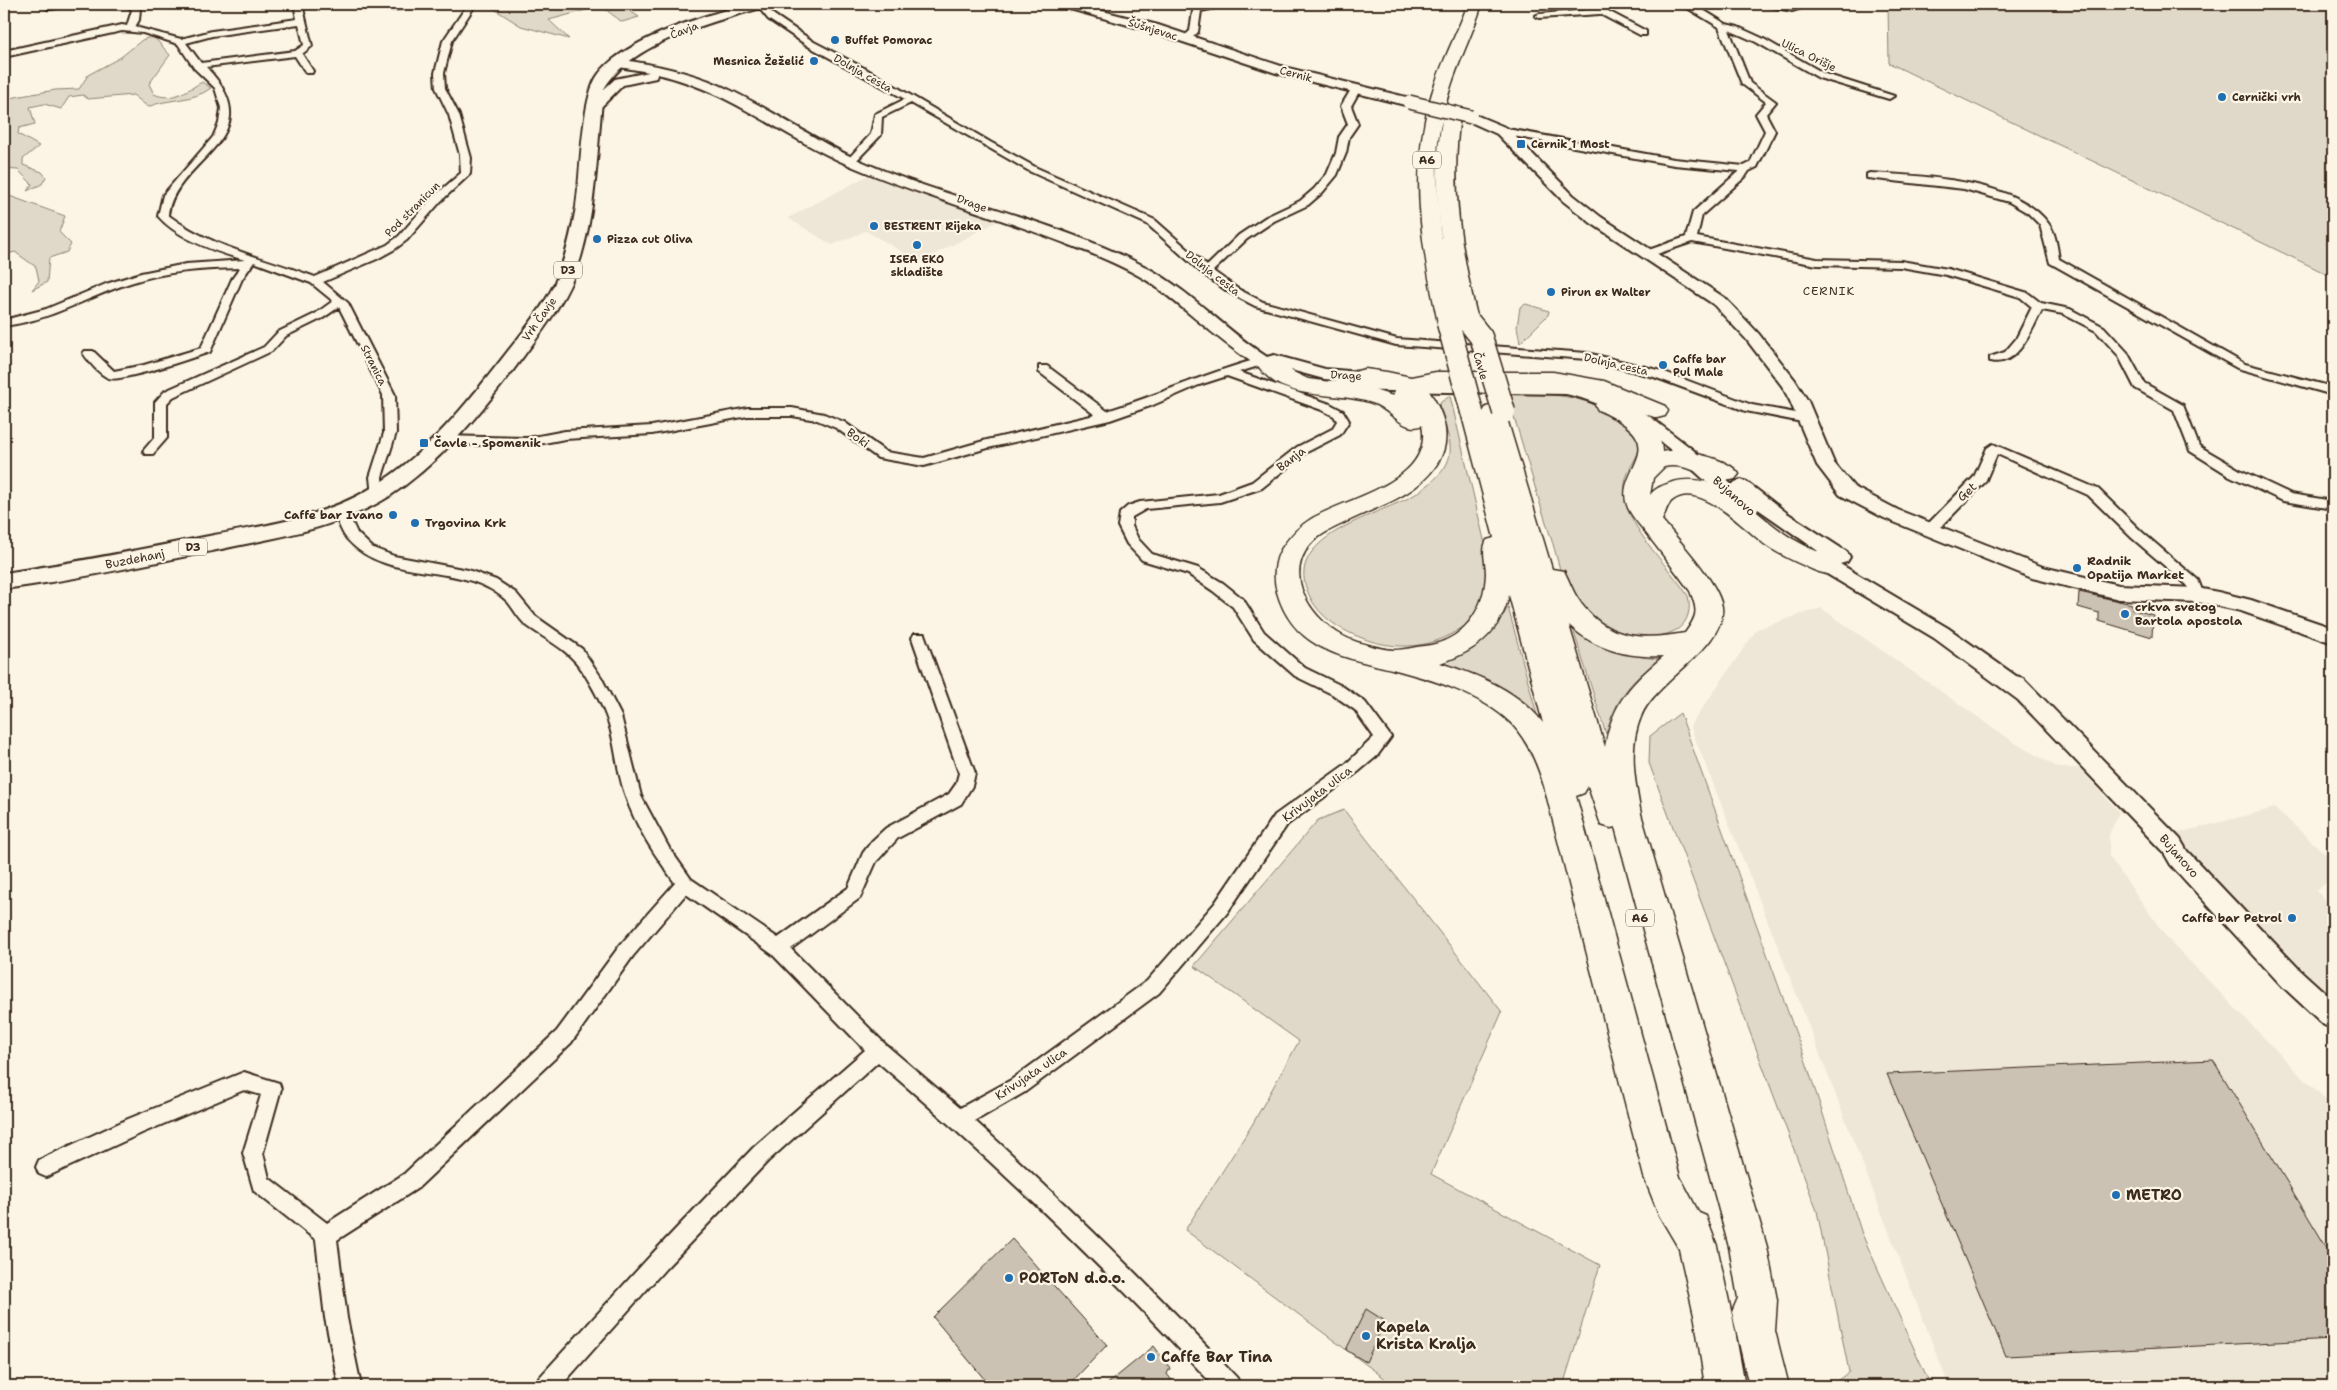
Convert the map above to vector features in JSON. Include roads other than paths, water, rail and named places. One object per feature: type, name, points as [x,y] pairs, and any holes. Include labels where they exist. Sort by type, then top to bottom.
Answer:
[{"type":"highway","name":"A6","points":[[1454,322],[1432,247],[1427,156],[1438,99],[1475,4]]},
{"type":"highway","name":"A6","points":[[1454,322],[1452,247],[1446,157],[1456,100],[1492,4]]},
{"type":"highway","points":[[1454,322],[1483,412],[1558,586],[1576,618],[1599,637],[1628,646],[1659,647],[1692,641]]},
{"type":"highway","name":"Čavle","points":[[1454,322],[1483,412]]},
{"type":"highway","points":[[1266,364],[1280,376],[1303,384],[1376,395],[1406,412]]},
{"type":"highway","points":[[1365,376],[1394,380],[1413,387],[1424,397],[1435,433],[1435,446],[1421,473],[1406,484],[1334,517],[1312,530],[1296,546],[1289,561],[1287,581],[1290,594],[1294,604],[1309,624],[1326,638],[1345,648],[1383,657],[1466,683],[1503,701],[1525,719],[1542,746],[1559,786],[1662,1178],[1672,1202],[1698,1246]]},
{"type":"highway","points":[[1424,465],[1425,441],[1406,412],[1404,396],[1413,387],[1436,379],[1561,380],[1607,390],[1657,411]]},
{"type":"highway","points":[[1429,413],[1429,402],[1434,396],[1456,382]]},
{"type":"highway","points":[[1545,388],[1604,404],[1630,418],[1641,428],[1648,439],[1651,454],[1639,483],[1638,502],[1667,545],[1702,588],[1709,606],[1708,622],[1683,653],[1646,686],[1629,708],[1620,737],[1620,783],[1626,814],[1748,1247],[1758,1300],[1756,1330]]},
{"type":"highway","name":"A6","points":[[1483,412],[1698,1246],[1714,1320],[1725,1386]]},
{"type":"highway","name":"A6","points":[[1483,412],[1662,995],[1756,1330],[1769,1386]]},
{"type":"highway","points":[[1383,657],[1426,656],[1463,644],[1479,631],[1495,604],[1500,581],[1483,412]]},
{"type":"highway","points":[[1646,469],[1654,463],[1696,452]]},
{"type":"highway","points":[[1696,452],[1710,465],[1727,474]]},
{"type":"highway","points":[[1667,545],[1648,502],[1656,487],[1694,467],[1696,452]]},
{"type":"highway","points":[[1653,515],[1657,501],[1666,492],[1682,489],[1709,491],[1728,501],[1776,540],[1828,566]]},
{"type":"main road","name":"Čavja","points":[[615,65],[652,42],[735,6],[760,4]]},
{"type":"main road","name":"Šušnjevac","points":[[1063,4],[1186,39]]},
{"type":"main road","name":"Cernik","points":[[1186,39],[1246,60],[1355,90],[1470,117],[1502,131]]},
{"type":"main road","name":"Drage","points":[[615,65],[618,71],[687,80]]},
{"type":"main road","name":"Drage","points":[[615,65],[654,70],[728,94],[797,136],[871,170],[1025,222],[1106,254],[1151,276],[1175,292],[1266,364],[1300,379],[1327,385],[1413,387]]},
{"type":"main road","name":"Vrh Čavje","points":[[377,493],[400,480],[442,440],[496,380],[560,289],[572,256],[581,221],[594,106],[599,82],[615,65]]},
{"type":"main road","points":[[594,106],[619,82],[652,75]]},
{"type":"main road","points":[[1502,131],[1568,198],[1596,220],[1700,287],[1734,317],[1789,384],[1807,419],[1826,465],[1847,491],[1870,504],[1930,530],[2016,564],[2064,579],[2119,592],[2197,595],[2244,605],[2333,636]]},
{"type":"main road","name":"Drage","points":[[1244,348],[1313,372],[1456,382]]},
{"type":"main road","name":"Bujanovo","points":[[1413,387],[1526,374],[1582,379],[1619,389],[1657,411],[1696,452],[1727,492],[1760,520],[1828,566],[1941,633],[2025,694]]},
{"type":"main road","name":"Bujanovo","points":[[1456,382],[1566,389],[1591,394],[1626,408],[1696,452]]},
{"type":"main road","name":"Bujanovo","points":[[1727,474],[1802,532],[1903,596],[1983,650],[2172,846],[2179,858],[2269,956],[2333,1017]]},
{"type":"main road","name":"Buzdehanj","points":[[4,581],[142,558],[275,530],[341,512],[377,493]]},
{"type":"street","points":[[51,4],[51,7],[75,4]]},
{"type":"street","points":[[129,4],[136,9],[135,20],[130,29]]},
{"type":"street","points":[[182,42],[197,66],[297,53],[308,46],[298,4]]},
{"type":"street","name":"Pod stranicun","points":[[315,281],[373,258],[393,246],[403,238],[432,203],[465,174],[467,170],[466,160],[454,115],[440,86],[440,76],[443,57],[451,31],[471,4]]},
{"type":"street","name":"Dolnja cesta","points":[[760,4],[771,17],[812,44],[863,71],[909,100],[1030,168],[1151,222],[1206,271],[1234,291],[1259,304],[1396,342],[1588,356],[1658,374],[1750,408],[1807,419]]},
{"type":"street","points":[[1186,39],[1194,32],[1198,6],[1231,4]]},
{"type":"street","points":[[1539,16],[1601,12],[1618,4]]},
{"type":"street","points":[[1677,4],[1692,8],[1714,4]]},
{"type":"street","points":[[1762,4],[1792,9],[1810,4]]},
{"type":"street","name":"Ulica Orišje","points":[[1692,8],[1723,26],[1737,28],[1779,54],[1822,76],[1889,96]]},
{"type":"street","points":[[1601,12],[1643,33]]},
{"type":"street","points":[[4,54],[78,36],[122,28],[182,42],[237,30],[301,22]]},
{"type":"street","points":[[1502,131],[1674,162],[1745,169],[1754,164],[1765,145],[1770,131],[1761,114],[1771,102],[1746,84],[1723,26]]},
{"type":"street","points":[[297,53],[309,71]]},
{"type":"street","name":"Stranica","points":[[197,66],[222,93],[224,109],[222,130],[212,146],[166,199],[163,216],[183,231],[228,252],[250,261],[315,281],[340,301],[354,324],[368,356],[389,395],[390,433],[376,477],[377,493]]},
{"type":"street","points":[[1206,271],[1216,265],[1243,238],[1270,219],[1304,203],[1332,175],[1341,153],[1344,137],[1353,124],[1346,106],[1355,90]]},
{"type":"street","points":[[851,161],[876,135],[878,116],[909,100]]},
{"type":"street","points":[[1691,239],[1697,214],[1742,176],[1745,169]]},
{"type":"street","points":[[1870,176],[1926,179],[1984,191],[2024,205],[2043,222],[2050,235],[2054,261],[2241,366],[2333,391]]},
{"type":"street","points":[[1647,254],[1691,239],[1817,262],[1901,264],[1948,272],[2024,295],[2038,306],[2066,312],[2100,329],[2123,354],[2139,385],[2179,408],[2194,448],[2235,473],[2288,498],[2333,505]]},
{"type":"street","points":[[4,323],[25,322],[106,288],[160,270],[250,261]]},
{"type":"street","points":[[89,353],[104,370],[112,375],[146,368],[206,350],[237,279],[250,261]]},
{"type":"street","points":[[150,451],[161,438],[161,402],[169,394],[268,349],[282,334],[319,316],[340,301]]},
{"type":"street","points":[[1994,359],[2009,354],[2021,340],[2038,306]]},
{"type":"street","name":"Boki","points":[[442,440],[528,442],[582,434],[652,430],[748,412],[792,412],[820,417],[840,425],[882,454],[924,462],[987,444],[1106,416],[1149,402],[1195,382],[1266,364]]},
{"type":"street","points":[[1043,369],[1106,416]]},
{"type":"street","name":"Banja","points":[[1125,526],[1125,516],[1133,509],[1145,505],[1220,498],[1257,485],[1302,450],[1336,432],[1343,422],[1339,414],[1326,407],[1230,373]]},
{"type":"street","name":"Get","points":[[1930,530],[1980,479],[1993,448],[2093,492],[2137,535],[2193,583],[2197,595]]},
{"type":"street","points":[[341,512],[345,527],[360,547],[378,556],[414,566],[466,574],[489,584],[510,596],[529,620],[581,657],[615,721],[633,796],[660,849],[685,884],[778,948],[878,1050],[959,1119],[1035,1188],[1164,1316],[1229,1386]]},
{"type":"street","name":"Krivujata ulica","points":[[959,1119],[1018,1086],[1153,987],[1221,908],[1281,820],[1352,768],[1371,752],[1382,737],[1360,706],[1337,690],[1300,672],[1259,636],[1238,603],[1193,571],[1147,557],[1132,541],[1125,526]]},
{"type":"street","points":[[778,948],[854,893],[869,858],[892,833],[955,799],[964,786],[967,773],[919,638]]},
{"type":"street","points":[[326,1235],[410,1181],[564,1037],[628,950],[685,884]]},
{"type":"street","points":[[547,1386],[659,1261],[761,1154],[878,1050]]},
{"type":"street","points":[[46,1167],[135,1126],[244,1081],[272,1089],[253,1153],[261,1184],[326,1235],[336,1318],[350,1386]]},
{"type":"place","name":"Buffet Pomorac","points":[[835,40]]},
{"type":"place","name":"Mesnica Žeželić","points":[[814,61]]},
{"type":"place","name":"Cernički vrh","points":[[2222,97]]},
{"type":"place","name":"Cernik 1 Most","points":[[1521,144]]},
{"type":"place","name":"BESTRENT Rijeka","points":[[874,226]]},
{"type":"place","name":"Pizza cut Oliva","points":[[597,239]]},
{"type":"place","name":"ISEA EKO skladište","points":[[917,245]]},
{"type":"place","name":"Pirun ex Walter","points":[[1551,292]]},
{"type":"place","name":"Caffe bar Pul Male","points":[[1663,365]]},
{"type":"place","name":"Čavle - Spomenik","points":[[424,443]]},
{"type":"place","name":"Caffe bar Ivano","points":[[393,515]]},
{"type":"place","name":"Trgovina Krk","points":[[415,523]]},
{"type":"place","name":"Radnik Opatija Market","points":[[2077,568]]},
{"type":"place","name":"crkva svetog Bartola apostola","points":[[2125,614]]},
{"type":"place","name":"Caffe bar Petrol","points":[[2292,918]]},
{"type":"place","name":"METRO","points":[[2116,1195]]},
{"type":"place","name":"PORToN d.o.o.","points":[[1009,1278]]},
{"type":"place","name":"Kapela Krista Kralja","points":[[1366,1336]]},
{"type":"place","name":"Caffe Bar Tina","points":[[1151,1357]]},
{"type":"district","name":"CERNIK","points":[[1829,291]]}]
